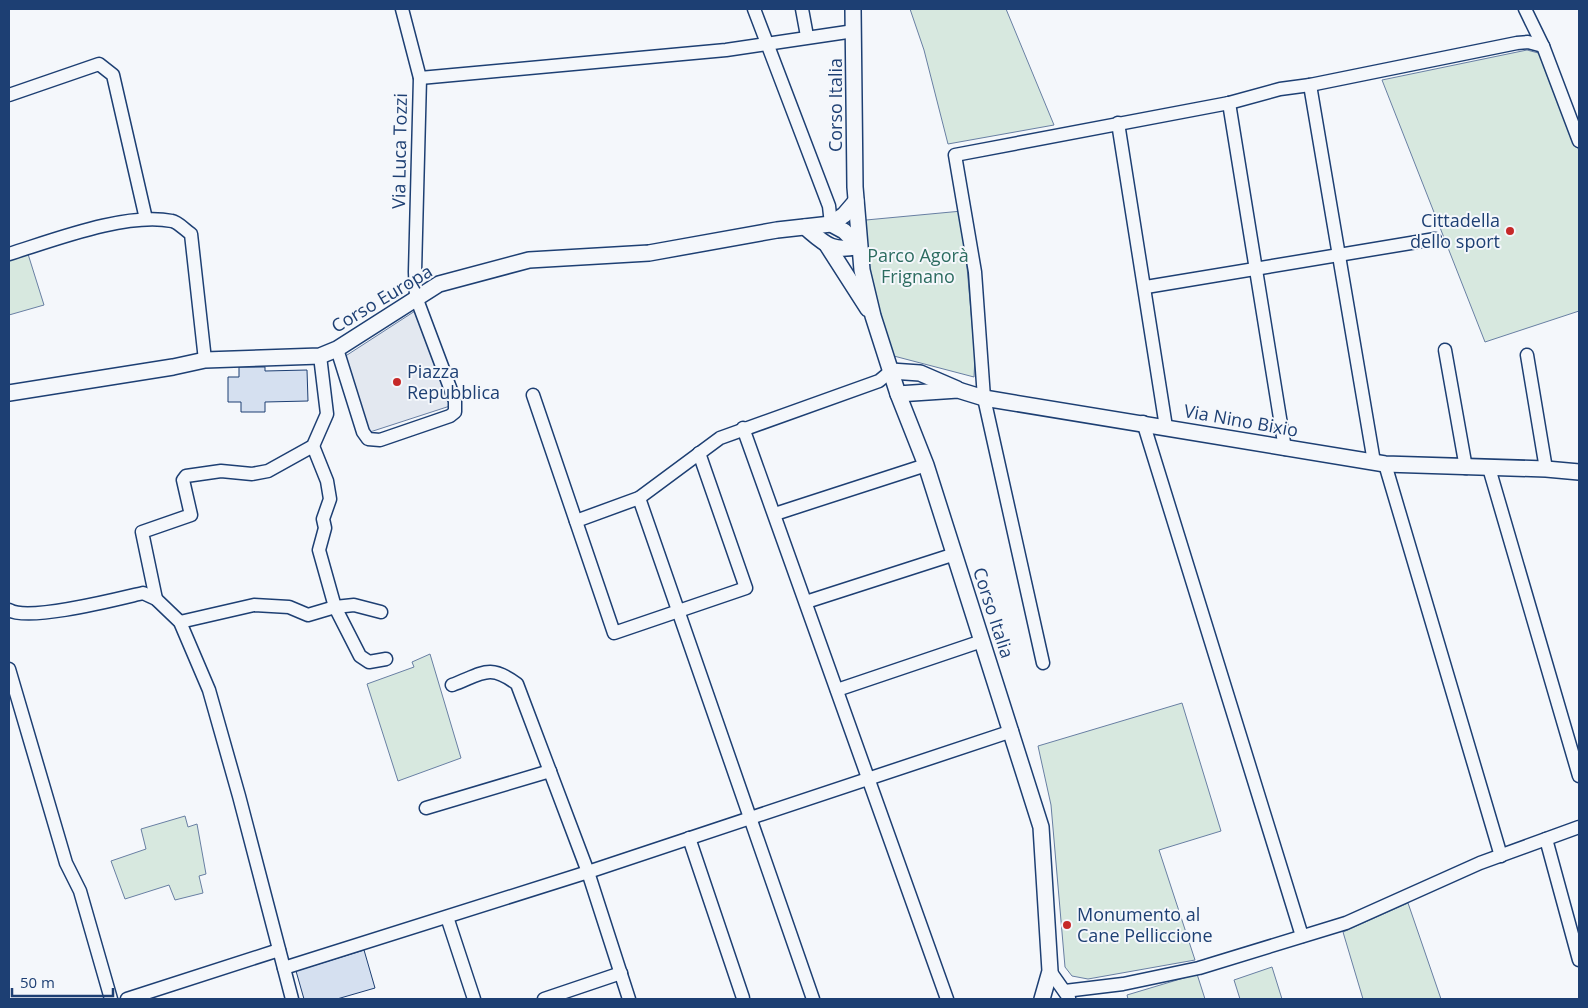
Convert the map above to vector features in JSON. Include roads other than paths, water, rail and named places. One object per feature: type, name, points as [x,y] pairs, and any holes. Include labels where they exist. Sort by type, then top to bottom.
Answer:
[{"type":"street","name":"Via Luca Tozzi","points":[[402,9],[420,78],[416,296]]},
{"type":"street","points":[[754,9],[829,206],[831,224]]},
{"type":"street","points":[[802,9],[807,36]]},
{"type":"street","name":"Corso Italia","points":[[853,9],[856,201],[859,246],[873,316],[898,394],[926,465],[1041,827],[1050,971],[1042,999]]},
{"type":"street","points":[[1526,9],[1543,46],[1579,141]]},
{"type":"street","points":[[420,78],[716,51],[768,44],[807,36],[854,31]]},
{"type":"street","points":[[1043,663],[984,398],[974,272],[955,155],[1229,103],[1280,89],[1310,85],[1517,43],[1528,42],[1543,46]]},
{"type":"street","points":[[9,95],[99,64],[113,74],[146,219]]},
{"type":"street","points":[[1310,85],[1380,463],[1501,856]]},
{"type":"street","points":[[1229,103],[1285,449]]},
{"type":"street","points":[[1118,123],[1146,287],[1166,427]]},
{"type":"street","points":[[805,227],[831,224],[844,215],[856,201]]},
{"type":"street","points":[[9,254],[100,227],[146,219],[174,221],[191,234],[205,360]]},
{"type":"street","points":[[831,224],[844,231],[859,246]]},
{"type":"street","points":[[805,227],[827,245],[873,316]]},
{"type":"street","name":"Corso Europa","points":[[9,393],[173,367],[205,360],[320,356],[336,349],[416,296],[439,284],[529,260],[649,253],[777,230],[805,227]]},
{"type":"street","points":[[1146,287],[1435,239]]},
{"type":"street","points":[[827,245],[843,250],[859,246]]},
{"type":"street","points":[[336,349],[363,432],[368,438],[380,440],[453,414],[456,408],[455,401],[416,296]]},
{"type":"street","points":[[1445,350],[1466,468]]},
{"type":"street","points":[[156,599],[142,532],[191,515],[183,480],[186,476],[239,471],[252,474],[268,471],[313,446],[327,414],[320,356]]},
{"type":"street","points":[[1527,356],[1546,469]]},
{"type":"street","points":[[576,521],[639,498],[720,438],[743,428],[879,380],[891,371],[920,373],[958,390]]},
{"type":"street","name":"Via Nino Bixio","points":[[898,394],[958,390],[984,398],[1143,422],[1285,449],[1380,463],[1466,468],[1546,469],[1579,472]]},
{"type":"street","points":[[532,395],[614,633],[746,588],[699,453]]},
{"type":"street","points":[[1143,422],[1302,936]]},
{"type":"street","points":[[743,428],[948,999]]},
{"type":"street","points":[[313,446],[325,476],[330,499],[323,519],[325,528],[319,550],[335,607],[360,656],[369,662],[386,659]]},
{"type":"street","points":[[774,514],[926,465]]},
{"type":"street","points":[[1489,468],[1579,776]]},
{"type":"street","points":[[639,498],[677,612],[751,817],[813,999]]},
{"type":"street","points":[[806,602],[955,554]]},
{"type":"street","points":[[9,610],[16,614],[52,611],[143,593],[156,599],[180,622],[209,690],[292,999]]},
{"type":"street","points":[[180,622],[254,605],[289,607],[308,615],[335,607],[354,605],[381,612]]},
{"type":"street","points":[[837,690],[982,641]]},
{"type":"street","points":[[9,668],[66,863],[80,891],[111,999]]},
{"type":"street","points":[[452,685],[489,671],[501,672],[517,684],[588,872],[629,999]]},
{"type":"street","points":[[284,968],[588,872],[1012,731]]},
{"type":"street","points":[[426,808],[550,771]]},
{"type":"street","points":[[1050,971],[1067,995],[1199,968],[1346,923],[1501,856],[1579,827]]},
{"type":"street","points":[[689,838],[743,998]]},
{"type":"street","points":[[1546,839],[1579,960]]},
{"type":"street","points":[[447,916],[474,999]]},
{"type":"street","points":[[128,999],[279,950]]},
{"type":"street","points":[[544,999],[621,973]]},
{"type":"place","name":"Cittadella dello sport","points":[[1510,231]]},
{"type":"place","name":"Piazza Repubblica","points":[[397,382]]},
{"type":"place","name":"Monumento al Cane Pelliccione","points":[[1067,925]]},
{"type":"park label","name":"Parco Agorà Frignano","points":[[918,266]]}]
